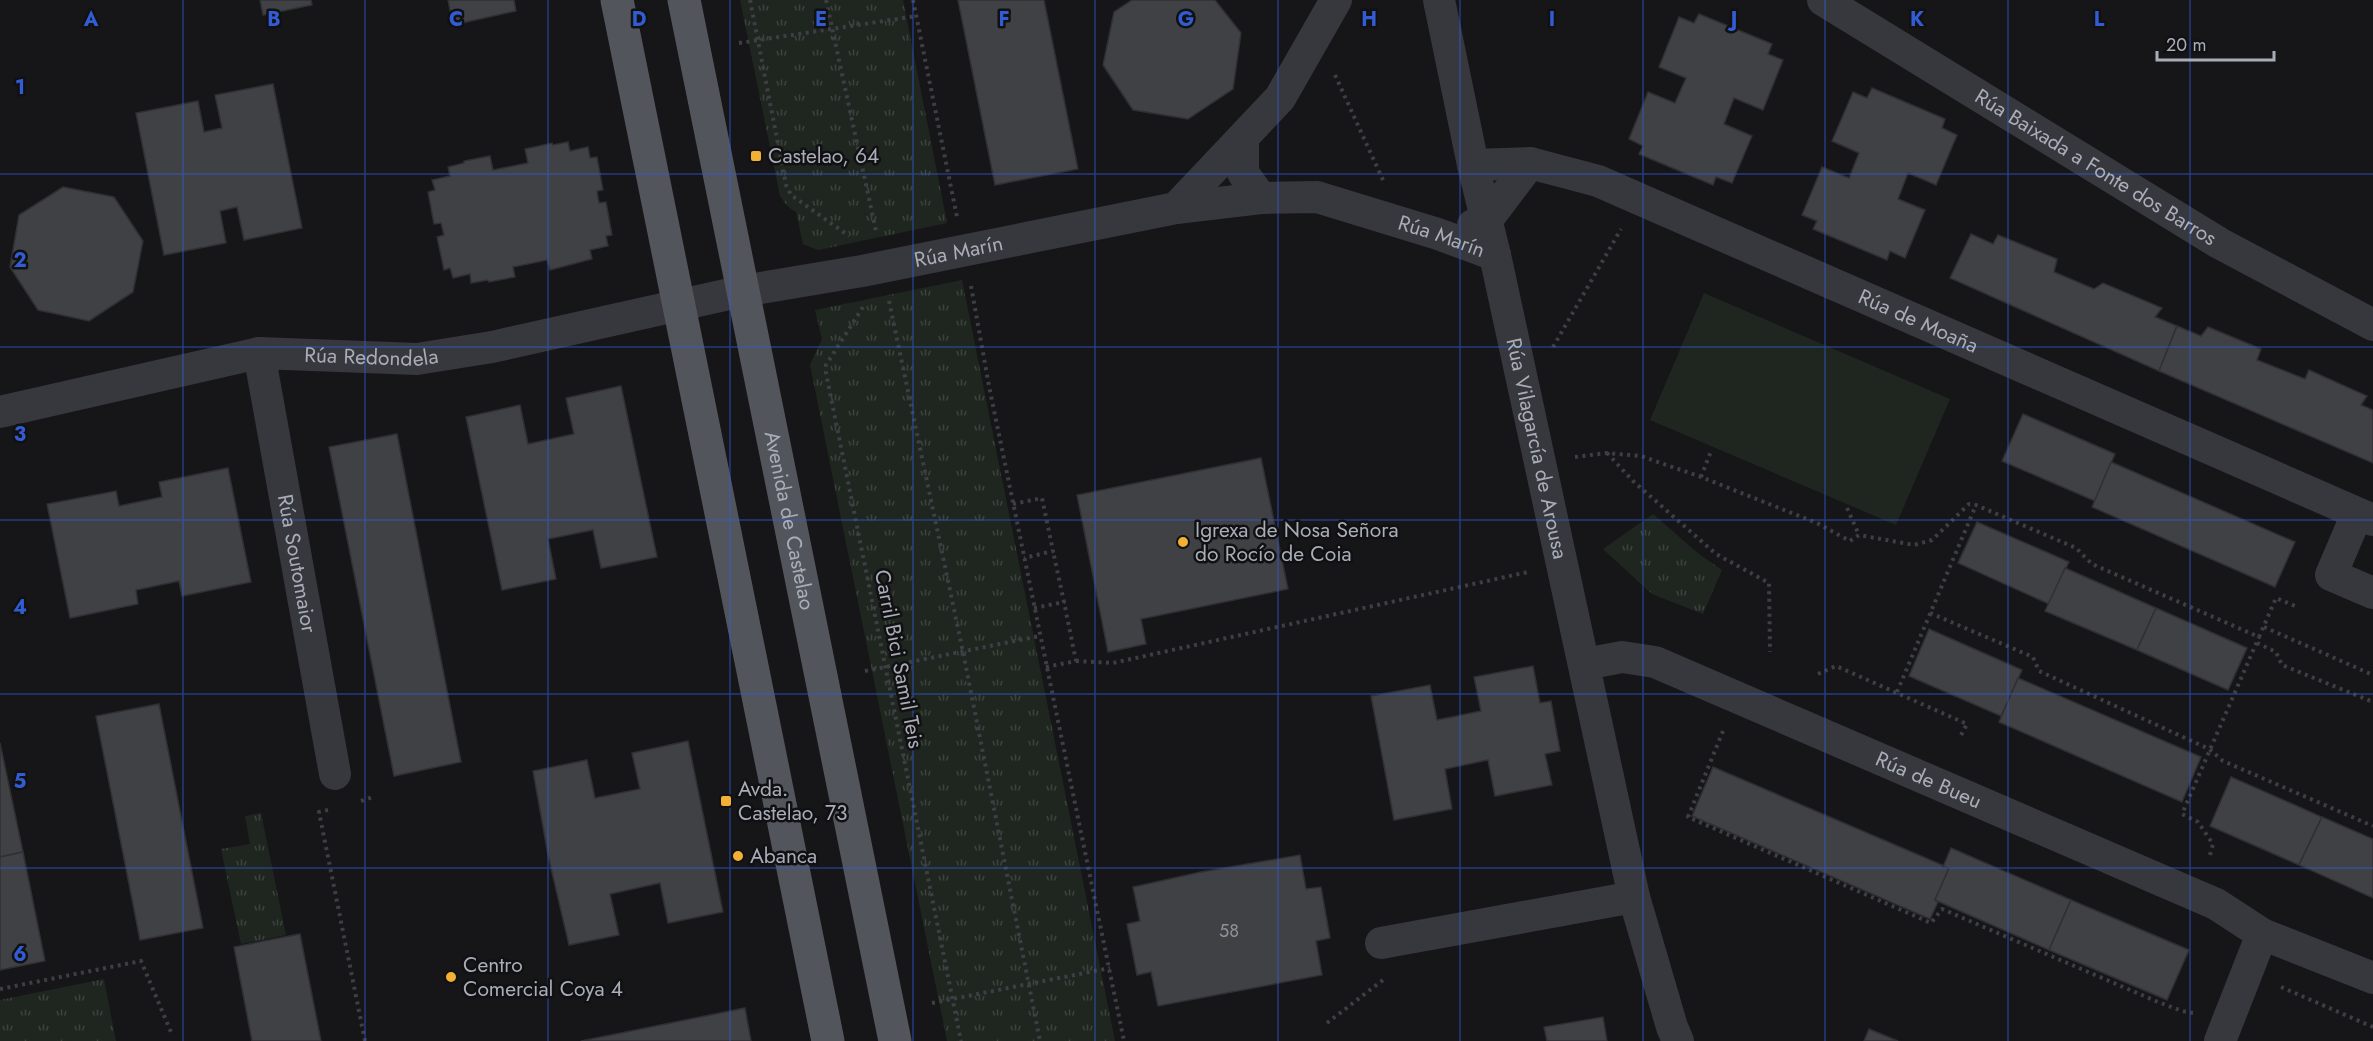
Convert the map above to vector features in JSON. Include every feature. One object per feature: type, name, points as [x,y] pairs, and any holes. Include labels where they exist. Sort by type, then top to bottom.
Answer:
[{"type":"main road","points":[[617,0],[828,1041]]},
{"type":"main road","name":"Avenida de Castelao","points":[[684,0],[895,1041]]},
{"type":"street","points":[[1176,208],[1280,98],[1336,0]]},
{"type":"street","name":"Rúa Vilagarcía de Arousa","points":[[1439,0],[1473,165],[1585,664],[1634,897],[1678,1041]]},
{"type":"street","name":"Rúa Baixada a Fonte dos Barros","points":[[1823,0],[2219,243],[2373,325]]},
{"type":"street","points":[[1243,138],[1244,172],[1261,198]]},
{"type":"street","points":[[1438,234],[1486,221],[1530,163]]},
{"type":"street","name":"Rúa de Moaña","points":[[1473,165],[1530,163],[1598,181],[2365,517],[2331,575],[2373,593]]},
{"type":"street","name":"Rúa Marín","points":[[743,291],[845,274],[1176,208],[1261,198],[1317,197],[1438,234],[1495,255]]},
{"type":"street","name":"Rúa Redondela","points":[[1,407],[259,353],[417,359],[492,347],[743,291]]},
{"type":"street","name":"Rúa Soutomaior","points":[[259,353],[335,774]]},
{"type":"street","name":"Rúa de Bueu","points":[[1585,664],[1622,657],[1655,662],[2216,904],[2262,934],[2373,978]]},
{"type":"street","points":[[1381,943],[1634,897]]},
{"type":"street","points":[[2225,1030],[2262,934]]},
{"type":"path","points":[[750,0],[786,185],[791,195],[853,239]]},
{"type":"path","points":[[826,0],[876,232]]},
{"type":"path","points":[[914,0],[1013,504],[1124,1041]]},
{"type":"path","points":[[739,43],[917,16]]},
{"type":"path","points":[[1329,64],[1384,181]]},
{"type":"path","points":[[1548,356],[1622,227]]},
{"type":"path","name":"Carril Bici Samil Teis","points":[[866,300],[826,365],[826,374],[961,1041]]},
{"type":"path","points":[[889,300],[963,652],[1040,1041]]},
{"type":"path","points":[[1701,477],[1711,451]]},
{"type":"path","points":[[1607,453],[1633,481],[1716,554],[1769,583],[1770,652]]},
{"type":"path","points":[[1572,457],[1607,453],[1641,456],[1817,523],[1850,541],[1860,535],[1914,545],[1923,543],[1932,540],[1969,504],[1976,505],[2076,548],[2092,564],[2259,636]]},
{"type":"path","points":[[1013,504],[1042,498],[1076,661]]},
{"type":"path","points":[[1897,692],[1976,505]]},
{"type":"path","points":[[1847,508],[1860,535]]},
{"type":"path","points":[[1024,558],[1053,551]]},
{"type":"path","points":[[1046,667],[1076,661],[1113,663],[1534,571]]},
{"type":"path","points":[[2210,855],[2213,844],[2198,822],[2182,814],[2277,598],[2295,606]]},
{"type":"path","points":[[1034,608],[1064,602]]},
{"type":"path","points":[[1930,613],[2033,657],[2039,671],[2209,749],[2223,761],[2373,826]]},
{"type":"path","points":[[2264,627],[2373,675]]},
{"type":"path","points":[[865,671],[1040,636]]},
{"type":"path","points":[[2257,643],[2276,652],[2282,664],[2373,702]]},
{"type":"path","points":[[1818,674],[1836,666],[1897,692],[1967,724],[1960,737]]},
{"type":"path","points":[[1723,730],[1688,817],[1930,923],[1942,909],[2225,1030]]},
{"type":"path","points":[[352,803],[373,797]]},
{"type":"path","points":[[330,809],[319,812],[365,1041]]},
{"type":"path","points":[[0,989],[141,961],[171,1032]]},
{"type":"path","points":[[932,1003],[1110,968]]},
{"type":"path","points":[[1327,1023],[1383,980]]},
{"type":"path","points":[[2271,983],[2373,1026]]},
{"type":"green space","points":[[740,0],[903,0],[947,223],[818,250],[803,244],[796,212],[787,206],[780,196]]},
{"type":"green space","points":[[962,280],[1115,1041],[947,1041],[810,365],[822,339],[815,310]]},
{"type":"green space","points":[[1704,293],[1950,399],[1896,525],[1650,420]]},
{"type":"green space","points":[[1653,514],[1699,554],[1722,570],[1703,614],[1652,594],[1603,549]]},
{"type":"green space","points":[[261,813],[286,935],[241,944],[221,849],[250,844],[245,816]]},
{"type":"green space","points":[[104,979],[116,1041],[0,1041],[0,1000]]},
{"type":"building","points":[[260,0],[311,0],[312,5],[263,15]]},
{"type":"building","points":[[448,0],[514,0],[516,11],[453,25]]},
{"type":"building","points":[[958,0],[1044,0],[1078,169],[995,185]]},
{"type":"building","points":[[1132,0],[1215,0],[1241,33],[1233,89],[1188,119],[1133,110],[1103,65],[1114,12]]},
{"type":"building","points":[[1699,14],[1772,44],[1768,54],[1783,60],[1763,110],[1734,98],[1724,124],[1752,136],[1732,183],[1716,177],[1713,185],[1639,154],[1643,146],[1629,139],[1648,92],[1675,103],[1686,78],[1659,67],[1679,17],[1694,23]]},
{"type":"building","points":[[273,84],[302,228],[244,240],[237,207],[220,211],[226,243],[164,255],[136,113],[198,101],[204,132],[222,128],[215,95]]},
{"type":"building","points":[[1872,88],[1945,119],[1942,128],[1957,135],[1936,185],[1908,173],[1898,199],[1925,210],[1905,258],[1890,251],[1887,260],[1813,229],[1817,221],[1802,215],[1822,167],[1849,178],[1859,153],[1832,141],[1853,92],[1867,98]]},
{"type":"building","points":[[568,142],[570,151],[588,147],[590,158],[597,157],[603,190],[597,191],[599,203],[606,202],[612,235],[606,236],[608,246],[590,250],[592,259],[550,270],[547,260],[513,267],[515,277],[489,282],[488,280],[471,283],[470,274],[453,278],[450,268],[444,270],[437,237],[444,235],[441,223],[434,224],[428,192],[435,190],[432,180],[450,176],[448,167],[464,163],[464,161],[490,156],[493,170],[528,163],[525,149]]},
{"type":"building","points":[[63,187],[114,197],[143,241],[133,292],[89,321],[38,310],[10,267],[19,215]]},
{"type":"building","points":[[1971,234],[1993,244],[1998,235],[2057,259],[2054,272],[2094,289],[2103,283],[2162,308],[2155,317],[2177,326],[2159,371],[1950,278]]},
{"type":"building","points":[[2177,326],[2201,336],[2208,327],[2261,349],[2257,360],[2305,379],[2309,370],[2367,396],[2361,405],[2373,410],[2373,463],[2159,371]]},
{"type":"building","points":[[621,386],[657,557],[601,568],[593,530],[548,539],[556,579],[502,590],[466,417],[520,405],[528,444],[574,434],[566,398]]},
{"type":"building","points":[[2023,414],[2115,454],[2095,501],[2002,461]]},
{"type":"building","points":[[397,434],[461,762],[394,776],[329,447]]},
{"type":"building","name":"Igrexa de Nosa Señora do Rocío de Coia","points":[[1261,458],[1288,589],[1141,619],[1146,644],[1108,652],[1077,495]]},
{"type":"building","points":[[2111,462],[2295,542],[2275,587],[2092,507]]},
{"type":"building","points":[[228,468],[251,582],[182,596],[179,581],[136,590],[138,604],[70,618],[47,504],[116,491],[119,506],[162,497],[159,482]]},
{"type":"building","points":[[1977,522],[2069,562],[2049,604],[1958,563]]},
{"type":"building","points":[[2065,568],[2156,608],[2137,650],[2045,611]]},
{"type":"building","points":[[2156,608],[2247,648],[2228,690],[2137,650]]},
{"type":"building","points":[[1929,629],[2022,670],[2001,716],[1909,676]]},
{"type":"building","points":[[1533,666],[1540,703],[1551,701],[1560,751],[1545,754],[1552,785],[1495,796],[1488,760],[1445,769],[1452,809],[1394,820],[1371,696],[1430,685],[1437,720],[1481,711],[1474,677]]},
{"type":"building","points":[[2018,678],[2201,757],[2182,802],[1999,722]]},
{"type":"building","points":[[159,704],[203,928],[140,940],[96,716]]},
{"type":"building","points":[[688,741],[723,912],[668,923],[660,883],[610,894],[619,935],[569,945],[548,855],[533,771],[587,760],[595,798],[640,789],[632,753]]},
{"type":"building","points":[[0,743],[23,852],[0,857]]},
{"type":"building","points":[[1713,767],[1949,868],[1935,900],[1938,902],[1930,919],[1692,816]]},
{"type":"building","points":[[2231,777],[2322,817],[2299,865],[2210,826]]},
{"type":"building","points":[[2322,817],[2373,839],[2373,898],[2299,865]]},
{"type":"building","points":[[1951,848],[2071,900],[2049,950],[1935,900],[1949,868],[1943,867]]},
{"type":"building","points":[[23,852],[45,961],[0,970],[0,857]]},
{"type":"building","points":[[1300,855],[1306,889],[1321,887],[1330,938],[1316,941],[1322,975],[1158,1006],[1151,972],[1137,975],[1127,924],[1140,921],[1133,887],[1201,872]]},
{"type":"building","points":[[2071,900],[2189,950],[2167,1000],[2049,950]]},
{"type":"building","points":[[300,934],[321,1041],[252,1041],[234,947]]},
{"type":"building","points":[[745,1008],[751,1041],[581,1041]]},
{"type":"building","points":[[1603,1017],[1607,1041],[1547,1041],[1544,1027]]},
{"type":"building","points":[[1869,1029],[1898,1041],[1864,1041]]},
{"type":"place","name":"Castelao, 64","points":[[756,156]]},
{"type":"place","name":"Igrexa de Nosa Señora do Rocío de Coia","points":[[1183,542]]},
{"type":"place","name":"Avda. Castelao, 73","points":[[726,801]]},
{"type":"place","name":"Abanca","points":[[738,856]]},
{"type":"place","name":"Centro Comercial Coya 4","points":[[451,977]]}]
